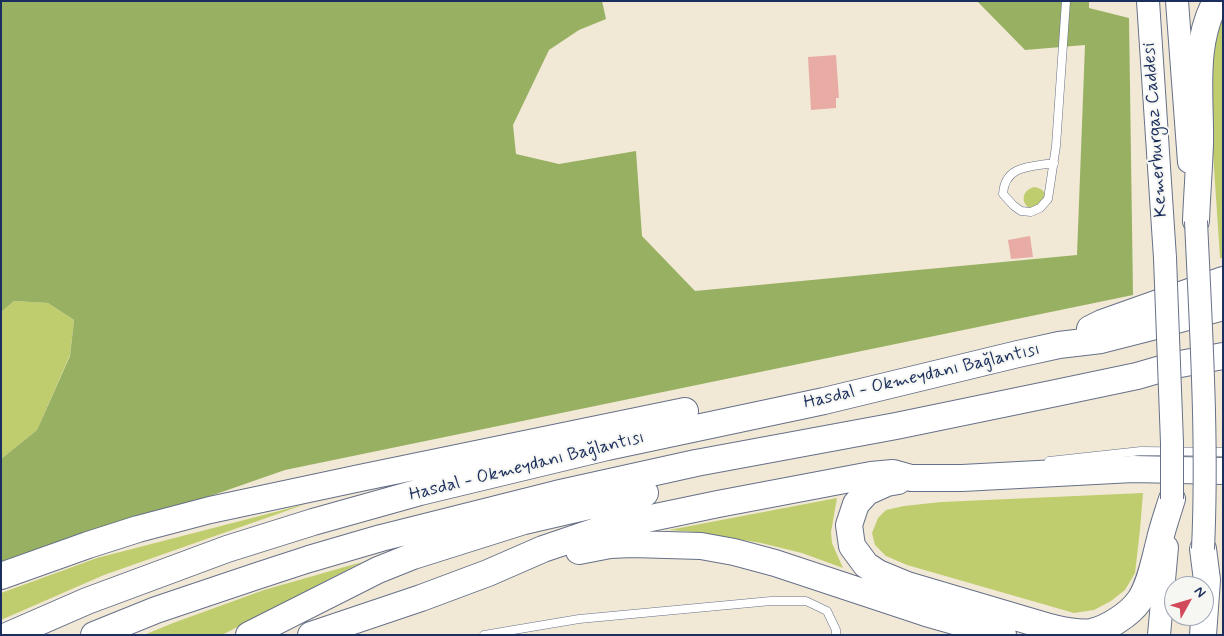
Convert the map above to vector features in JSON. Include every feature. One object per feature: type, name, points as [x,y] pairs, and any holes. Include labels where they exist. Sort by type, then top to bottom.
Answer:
[{"type":"highway","points":[[1196,220],[1200,144],[1199,69],[1206,26],[1216,1]]},
{"type":"highway","points":[[1059,346],[1102,323],[1223,280]]},
{"type":"highway","points":[[1059,346],[1101,340],[1223,307]]},
{"type":"highway","name":"Hasdal - Okmeydanı Bağlantısı","points":[[9,635],[87,601],[227,549],[313,522],[429,490],[597,449],[824,401],[1059,346]]},
{"type":"highway","name":"Hasdal - Okmeydanı Bağlantısı","points":[[94,635],[156,610],[249,578],[381,538],[556,494],[766,450],[896,426],[1223,356]]},
{"type":"highway","points":[[1121,379],[1146,384],[1223,373]]},
{"type":"highway","points":[[1,576],[88,544],[138,529],[210,510],[325,485],[758,397],[789,395],[824,401]]},
{"type":"highway","points":[[249,635],[378,570],[413,556],[524,521],[687,483],[744,461],[766,450]]},
{"type":"highway","points":[[1172,499],[1153,567],[1139,601],[1115,622],[1091,632],[1072,632],[1049,627],[907,586],[878,573],[866,565],[852,546],[849,525],[856,504],[867,492],[887,483],[910,478],[962,478],[1133,469],[1223,471]]},
{"type":"highway","points":[[311,635],[421,598],[488,573],[543,549],[617,525],[871,474],[893,473],[910,478]]},
{"type":"highway","points":[[488,573],[610,545],[701,546],[734,552],[775,563],[926,613],[1003,635]]},
{"type":"highway","points":[[1203,549],[1207,580],[1203,635]]},
{"type":"main road","name":"Kemerburgaz Caddesi","points":[[1148,1],[1165,258],[1172,443],[1172,499],[1159,635]]},
{"type":"main road","name":"Kemerburgaz Caddesi","points":[[1177,1],[1189,161],[1196,220],[1205,431],[1205,499],[1203,549],[1199,576]]},
{"type":"lane","points":[[1054,163],[1027,166],[1014,171],[1004,184],[1003,194],[1021,212],[1031,212],[1040,208],[1048,199],[1054,163],[1057,136],[1066,1]]},
{"type":"lane","points":[[1044,461],[1141,451],[1223,452]]},
{"type":"lane","points":[[910,478],[948,469]]},
{"type":"lane","points":[[484,635],[578,618],[771,601],[806,601],[827,611],[836,630],[836,635]]},
{"type":"green space","points":[[1,1],[602,1],[606,19],[579,30],[549,50],[513,125],[516,154],[559,164],[636,151],[642,236],[695,291],[1077,255],[1085,45],[1025,50],[977,1],[1089,1],[1089,8],[1129,18],[1133,295],[285,470],[64,547],[1,571],[1,459],[37,430],[70,356],[74,320],[48,303],[14,301],[1,312]]},
{"type":"green space","points":[[1223,5],[1223,258],[1220,258],[1209,92],[1213,28]]},
{"type":"green space","points":[[1034,187],[1039,188],[1045,193],[1046,198],[1041,208],[1029,208],[1024,202],[1025,193]]},
{"type":"green space","points":[[14,301],[48,303],[74,320],[70,355],[37,430],[1,459],[1,312]]},
{"type":"green space","points":[[1143,493],[1135,573],[1125,590],[1111,601],[1094,610],[1074,613],[907,565],[886,556],[875,545],[872,533],[878,518],[886,510],[904,506],[941,502]]},
{"type":"green space","points":[[837,498],[831,532],[832,543],[843,568],[802,553],[761,543],[695,532],[669,530]]},
{"type":"green space","points":[[306,504],[104,575],[1,620],[1,593],[97,558]]},
{"type":"green space","points":[[362,562],[222,635],[144,635],[264,590]]},
{"type":"building","points":[[836,55],[839,98],[836,98],[836,108],[811,110],[808,57]]},
{"type":"building","points":[[1030,236],[1033,257],[1011,259],[1008,240]]}]
